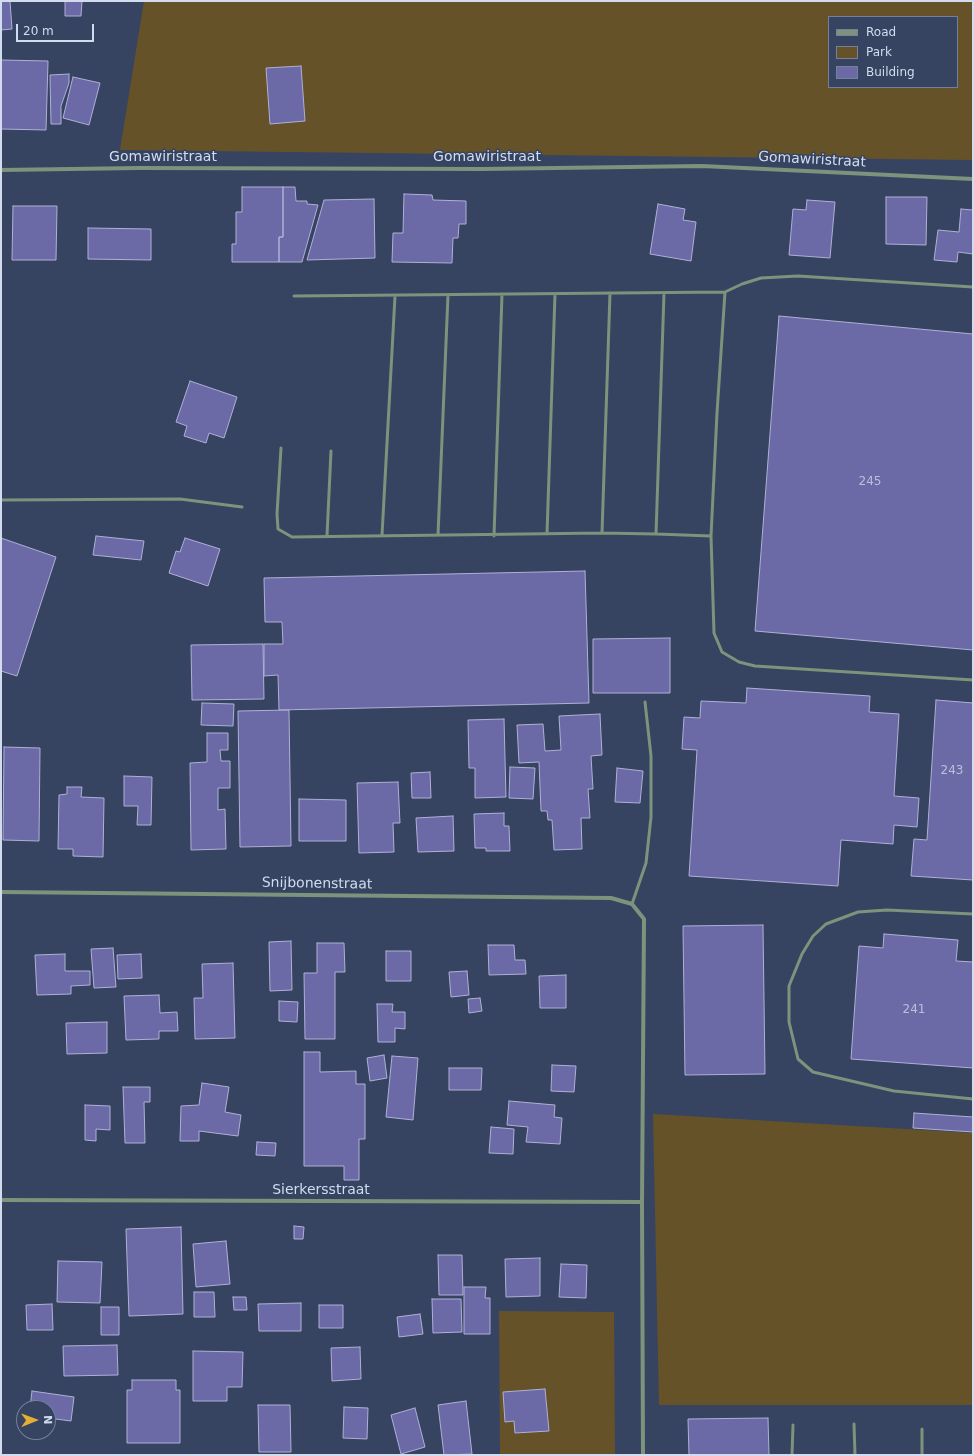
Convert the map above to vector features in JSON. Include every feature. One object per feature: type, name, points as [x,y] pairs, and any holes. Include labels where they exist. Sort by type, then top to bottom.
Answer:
[{"type":"street","name":"Gomawiristraat","points":[[1,170],[139,168],[482,169],[702,166],[973,179]]},
{"type":"street","name":"Snijbonenstraat","points":[[1,892],[611,898],[632,904]]},
{"type":"street","points":[[632,904],[644,919],[642,1202],[643,1455]]},
{"type":"street","name":"Sierkersstraat","points":[[1,1200],[642,1202]]},
{"type":"lane","points":[[294,296],[725,292],[742,284],[761,278],[798,276],[973,287]]},
{"type":"lane","points":[[725,292],[711,536],[714,633],[722,652],[739,662],[755,666],[973,680]]},
{"type":"lane","points":[[602,533],[610,293]]},
{"type":"lane","points":[[656,534],[664,293]]},
{"type":"lane","points":[[494,536],[502,294]]},
{"type":"lane","points":[[547,534],[555,294]]},
{"type":"lane","points":[[438,535],[448,295]]},
{"type":"lane","points":[[382,536],[396,296]]},
{"type":"lane","points":[[281,448],[277,514],[278,529],[292,538],[327,536],[494,536],[602,533],[711,536]]},
{"type":"lane","points":[[327,536],[331,451]]},
{"type":"lane","points":[[1,500],[180,499],[242,507]]},
{"type":"lane","points":[[632,904],[646,863],[651,817],[651,756],[645,702]]},
{"type":"lane","points":[[973,914],[887,910],[858,912],[826,924],[813,936],[802,954],[788,986],[789,1022],[798,1059],[813,1072],[894,1091],[973,1098]]},
{"type":"lane","points":[[854,1424],[855,1455]]},
{"type":"lane","points":[[792,1455],[793,1425]]},
{"type":"lane","points":[[922,1429],[922,1455]]},
{"type":"green space","points":[[144,1],[973,1],[973,160],[120,150]]},
{"type":"green space","points":[[653,1114],[973,1133],[973,1405],[659,1405]]},
{"type":"green space","points":[[499,1311],[614,1312],[615,1455],[500,1455]]},
{"type":"building","points":[[1,1],[10,1],[12,29],[1,30]]},
{"type":"building","points":[[65,1],[82,1],[81,16],[65,16]]},
{"type":"building","points":[[1,60],[48,61],[46,130],[1,129]]},
{"type":"building","points":[[301,66],[305,121],[270,124],[266,68]]},
{"type":"building","points":[[69,74],[69,83],[61,106],[61,124],[51,124],[50,75]]},
{"type":"building","points":[[73,77],[100,83],[89,125],[63,118]]},
{"type":"building","points":[[242,187],[283,187],[283,237],[279,237],[279,262],[232,262],[232,244],[236,244],[236,212],[242,212]]},
{"type":"building","points":[[283,187],[295,187],[296,201],[307,201],[307,204],[318,205],[302,262],[279,262],[279,237],[283,237]]},
{"type":"building","points":[[404,194],[432,195],[433,200],[466,201],[466,224],[459,224],[458,238],[453,238],[452,263],[392,262],[393,233],[403,233]]},
{"type":"building","points":[[886,197],[927,197],[926,245],[886,244]]},
{"type":"building","points":[[374,199],[375,258],[307,260],[324,200]]},
{"type":"building","points":[[807,200],[835,202],[830,258],[789,255],[793,209],[806,210]]},
{"type":"building","points":[[658,204],[685,209],[683,220],[696,222],[691,261],[650,254]]},
{"type":"building","points":[[13,206],[57,206],[56,260],[12,260]]},
{"type":"building","points":[[961,209],[973,210],[973,254],[958,252],[957,262],[934,260],[938,230],[959,232]]},
{"type":"building","points":[[88,228],[151,229],[151,260],[88,259]]},
{"type":"building","points":[[779,316],[973,334],[973,650],[755,631]]},
{"type":"building","points":[[190,381],[237,397],[224,438],[209,433],[206,443],[184,436],[187,426],[176,422]]},
{"type":"building","points":[[96,536],[144,541],[141,560],[93,555]]},
{"type":"building","points":[[1,538],[56,557],[17,676],[1,671]]},
{"type":"building","points":[[185,538],[220,549],[208,586],[169,573],[176,551],[180,552]]},
{"type":"building","points":[[585,571],[589,703],[279,710],[278,675],[264,676],[264,644],[283,644],[282,622],[265,622],[264,578]]},
{"type":"building","points":[[670,638],[670,693],[593,693],[593,639]]},
{"type":"building","points":[[263,644],[264,699],[192,700],[191,645]]},
{"type":"building","points":[[747,688],[870,696],[869,712],[899,714],[894,796],[919,798],[917,827],[894,825],[893,844],[841,840],[838,886],[689,876],[697,750],[682,749],[684,717],[700,718],[701,701],[746,703]]},
{"type":"building","points":[[936,700],[973,703],[973,880],[911,876],[914,839],[927,840]]},
{"type":"building","points":[[202,703],[234,704],[233,726],[201,725]]},
{"type":"building","points":[[289,710],[291,846],[240,847],[238,711]]},
{"type":"building","points":[[600,714],[602,755],[591,756],[593,789],[588,789],[590,818],[581,818],[582,849],[554,850],[552,820],[548,820],[547,811],[541,811],[539,762],[519,763],[517,725],[543,724],[545,751],[561,750],[559,716]]},
{"type":"building","points":[[504,719],[506,797],[475,798],[475,768],[469,768],[468,720]]},
{"type":"building","points":[[207,733],[228,733],[228,750],[220,750],[221,761],[230,761],[230,788],[218,788],[218,810],[225,809],[226,849],[191,850],[190,763],[207,762]]},
{"type":"building","points":[[4,747],[40,748],[39,841],[3,840]]},
{"type":"building","points":[[510,767],[535,768],[533,799],[509,798]]},
{"type":"building","points":[[617,768],[643,771],[640,803],[615,802]]},
{"type":"building","points":[[430,772],[431,798],[412,798],[411,773]]},
{"type":"building","points":[[124,776],[152,777],[151,825],[137,825],[138,806],[124,806]]},
{"type":"building","points":[[398,782],[400,823],[393,823],[394,852],[359,853],[357,783]]},
{"type":"building","points":[[67,787],[82,787],[81,797],[104,798],[103,857],[73,856],[73,849],[58,849],[59,795],[67,794]]},
{"type":"building","points":[[299,799],[346,800],[346,841],[299,841]]},
{"type":"building","points":[[504,813],[504,826],[509,826],[510,851],[486,851],[486,848],[475,848],[474,814]]},
{"type":"building","points":[[453,816],[454,851],[418,852],[416,818]]},
{"type":"building","points":[[763,925],[765,1074],[685,1075],[683,926]]},
{"type":"building","points":[[884,934],[958,940],[956,961],[973,962],[973,1068],[851,1059],[859,946],[883,948]]},
{"type":"building","points":[[291,941],[292,990],[270,991],[269,942]]},
{"type":"building","points":[[317,943],[344,943],[345,972],[335,972],[335,1039],[305,1039],[304,973],[317,973]]},
{"type":"building","points":[[488,945],[514,945],[515,960],[525,960],[526,974],[489,975]]},
{"type":"building","points":[[113,948],[116,987],[94,988],[91,949]]},
{"type":"building","points":[[386,951],[411,951],[411,981],[386,981]]},
{"type":"building","points":[[65,954],[65,971],[90,971],[90,985],[71,986],[71,994],[37,995],[35,955]]},
{"type":"building","points":[[141,954],[142,978],[118,979],[117,955]]},
{"type":"building","points":[[233,963],[235,1038],[195,1039],[194,998],[203,998],[202,964]]},
{"type":"building","points":[[467,971],[469,995],[451,997],[449,972]]},
{"type":"building","points":[[566,975],[566,1008],[540,1008],[539,976]]},
{"type":"building","points":[[159,995],[160,1013],[177,1012],[178,1031],[159,1031],[159,1039],[126,1040],[124,996]]},
{"type":"building","points":[[480,998],[482,1011],[469,1013],[468,999]]},
{"type":"building","points":[[279,1001],[298,1002],[297,1022],[279,1021]]},
{"type":"building","points":[[377,1004],[393,1004],[392,1012],[405,1012],[405,1029],[395,1028],[395,1042],[378,1042]]},
{"type":"building","points":[[107,1022],[107,1053],[67,1054],[66,1023]]},
{"type":"building","points":[[304,1052],[320,1052],[320,1072],[356,1071],[356,1084],[365,1084],[365,1139],[359,1139],[359,1180],[344,1180],[344,1166],[304,1166]]},
{"type":"building","points":[[384,1055],[387,1078],[370,1081],[367,1058]]},
{"type":"building","points":[[392,1056],[418,1058],[413,1120],[386,1117]]},
{"type":"building","points":[[552,1065],[576,1066],[574,1092],[551,1091]]},
{"type":"building","points":[[449,1068],[482,1068],[481,1090],[449,1090]]},
{"type":"building","points":[[202,1083],[229,1087],[225,1112],[241,1115],[238,1136],[199,1131],[199,1141],[180,1141],[181,1106],[199,1105]]},
{"type":"building","points":[[123,1087],[150,1087],[150,1102],[144,1102],[145,1143],[125,1143]]},
{"type":"building","points":[[509,1101],[555,1105],[554,1117],[562,1118],[560,1144],[526,1142],[528,1127],[507,1125]]},
{"type":"building","points":[[85,1105],[110,1106],[110,1130],[96,1129],[96,1141],[85,1140]]},
{"type":"building","points":[[914,1113],[973,1117],[973,1132],[913,1128]]},
{"type":"building","points":[[491,1127],[514,1129],[513,1154],[489,1153]]},
{"type":"building","points":[[257,1142],[276,1143],[275,1156],[256,1155]]},
{"type":"building","points":[[294,1226],[304,1227],[303,1239],[294,1239]]},
{"type":"building","points":[[181,1227],[183,1314],[129,1316],[126,1229]]},
{"type":"building","points":[[226,1241],[230,1284],[196,1287],[193,1244]]},
{"type":"building","points":[[438,1255],[462,1255],[463,1295],[439,1295]]},
{"type":"building","points":[[540,1258],[540,1296],[506,1297],[505,1259]]},
{"type":"building","points":[[58,1261],[102,1262],[100,1303],[57,1302]]},
{"type":"building","points":[[561,1264],[587,1265],[586,1298],[559,1297]]},
{"type":"building","points":[[464,1287],[486,1287],[485,1298],[490,1298],[490,1334],[464,1334]]},
{"type":"building","points":[[194,1292],[214,1292],[215,1317],[194,1317]]},
{"type":"building","points":[[233,1297],[246,1297],[247,1310],[234,1310]]},
{"type":"building","points":[[432,1299],[461,1299],[462,1332],[433,1333]]},
{"type":"building","points":[[301,1303],[301,1331],[259,1331],[258,1304]]},
{"type":"building","points":[[52,1304],[53,1330],[27,1330],[26,1305]]},
{"type":"building","points":[[319,1305],[343,1305],[343,1328],[319,1328]]},
{"type":"building","points":[[101,1307],[119,1307],[119,1335],[101,1335]]},
{"type":"building","points":[[420,1314],[423,1334],[399,1337],[397,1317]]},
{"type":"building","points":[[117,1345],[118,1375],[64,1376],[63,1346]]},
{"type":"building","points":[[360,1347],[361,1379],[332,1381],[331,1348]]},
{"type":"building","points":[[193,1351],[243,1352],[242,1387],[227,1387],[227,1401],[193,1401]]},
{"type":"building","points":[[132,1380],[176,1380],[176,1390],[180,1390],[180,1443],[127,1443],[127,1390],[132,1390]]},
{"type":"building","points":[[545,1389],[549,1431],[515,1433],[514,1421],[505,1422],[503,1392]]},
{"type":"building","points":[[32,1391],[74,1397],[71,1421],[56,1419],[56,1400],[31,1400]]},
{"type":"building","points":[[466,1401],[472,1454],[444,1455],[438,1405]]},
{"type":"building","points":[[258,1405],[290,1405],[291,1452],[259,1452]]},
{"type":"building","points":[[344,1407],[368,1408],[367,1439],[343,1438]]},
{"type":"building","points":[[415,1408],[425,1447],[401,1454],[391,1415]]},
{"type":"building","points":[[768,1418],[769,1455],[689,1455],[688,1419]]}]
